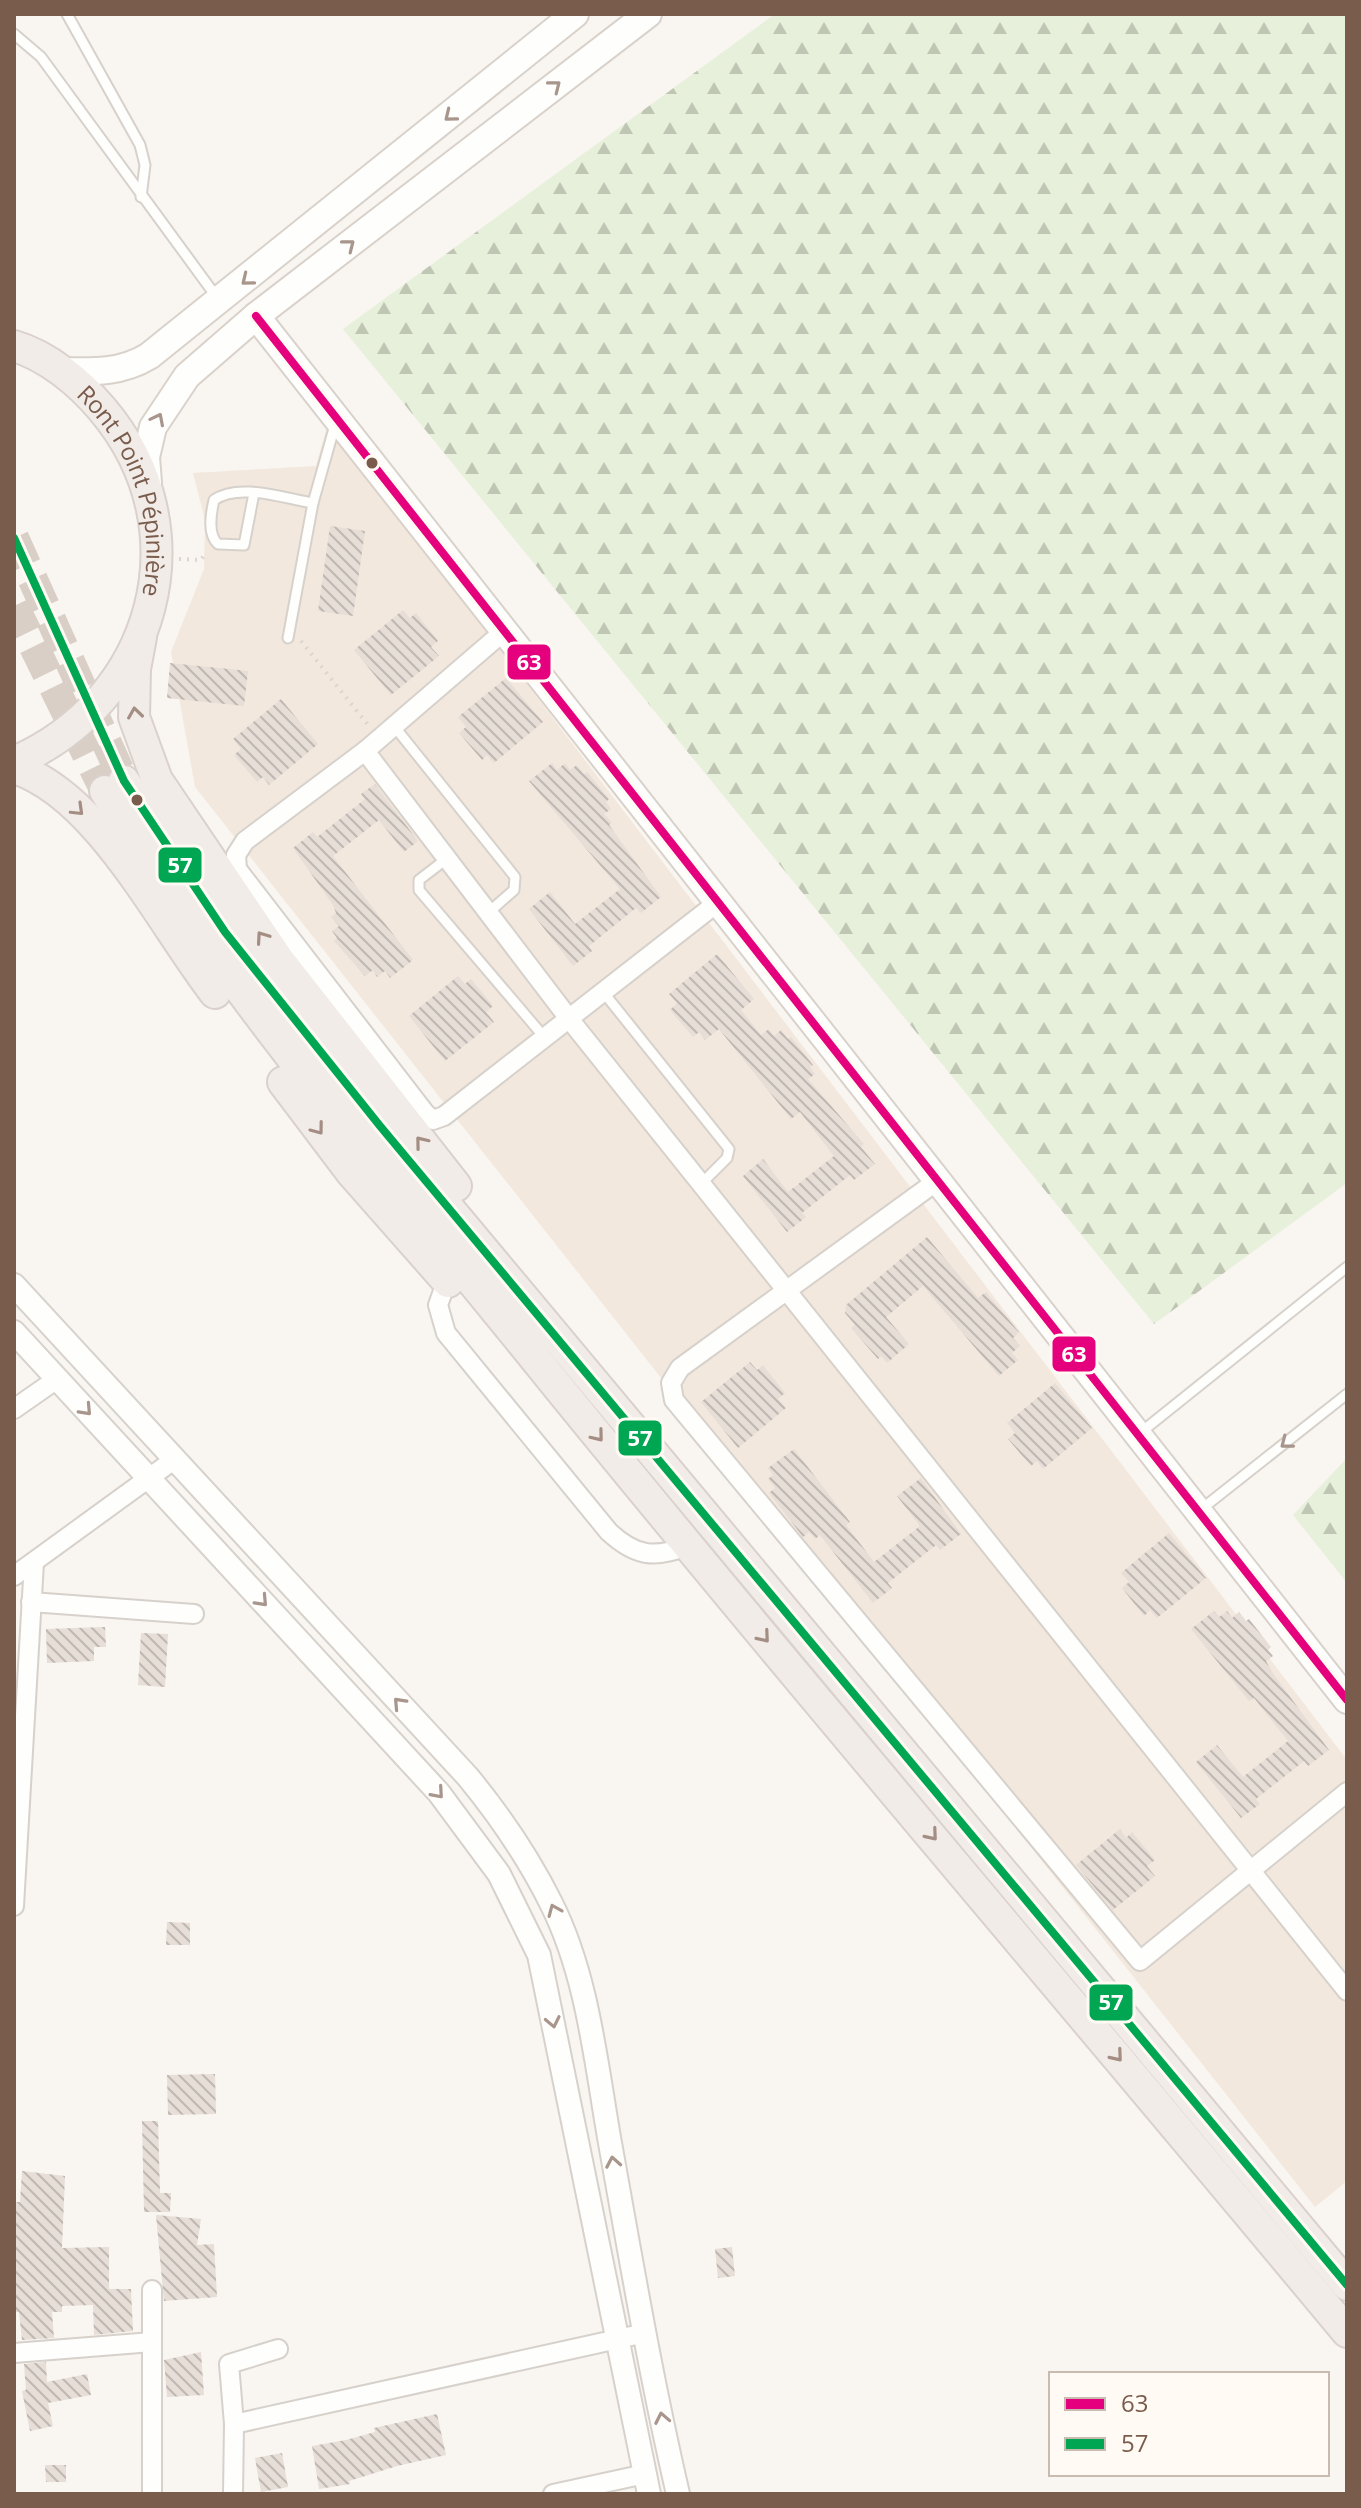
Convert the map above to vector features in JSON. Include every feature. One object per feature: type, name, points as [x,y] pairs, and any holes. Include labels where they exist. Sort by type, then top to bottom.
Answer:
[{"type":"highway","name":"Ront Point Pépinière","points":[[14,346],[61,371],[91,396],[116,425],[136,458],[149,495],[156,559],[152,602],[141,637],[121,675],[87,716],[63,736],[14,765]]},
{"type":"highway","points":[[141,637],[135,669],[134,717],[146,756],[173,808],[330,1028],[609,1374],[653,1450]]},
{"type":"highway","points":[[14,765],[56,789],[100,832],[181,949],[351,1172],[502,1338],[549,1376]]},
{"type":"highway","points":[[1347,2285],[276,998],[115,786],[158,878],[259,1020],[687,1546],[995,1909],[1347,2332]]},
{"type":"main road","points":[[61,371],[112,371],[131,367],[220,302],[575,14]]},
{"type":"main road","points":[[149,495],[146,457],[153,427],[169,398],[187,376],[256,316],[648,14]]},
{"type":"main road","points":[[256,316],[502,633],[1347,1700]]},
{"type":"street","points":[[502,633],[372,745],[245,841],[236,855],[237,869],[425,1113],[433,1120],[444,1116],[717,903]]},
{"type":"street","points":[[372,745],[445,860],[489,912],[570,1020],[1347,1991]]},
{"type":"street","points":[[937,1181],[676,1372],[670,1388],[677,1405],[1140,1961],[1347,1792]]},
{"type":"street","points":[[447,1280],[438,1305],[446,1333],[609,1532],[625,1547],[642,1555],[657,1556],[687,1546]]},
{"type":"street","points":[[14,1285],[468,1777],[506,1823],[552,1904],[570,1950],[588,2020],[678,2494]]},
{"type":"street","points":[[14,1332],[439,1793],[499,1874],[539,1955],[647,2484],[553,2494]]},
{"type":"street","points":[[14,1409],[57,1379]]},
{"type":"street","points":[[14,1576],[175,1459]]},
{"type":"street","points":[[14,1906],[18,1749],[34,1562]]},
{"type":"street","points":[[31,1602],[194,1614]]},
{"type":"street","points":[[152,2290],[152,2494]]},
{"type":"street","points":[[234,2424],[645,2333]]},
{"type":"street","points":[[14,2353],[152,2342]]},
{"type":"street","points":[[233,2494],[234,2424],[229,2364],[278,2349]]},
{"type":"lane","points":[[67,14],[140,145],[145,165],[141,197]]},
{"type":"lane","points":[[14,34],[41,57],[220,302]]},
{"type":"lane","points":[[288,638],[313,503],[337,418]]},
{"type":"lane","points":[[254,493],[244,545],[218,544],[213,540],[214,500],[221,495],[254,493],[313,503]]},
{"type":"lane","points":[[394,726],[515,877],[514,890],[489,912]]},
{"type":"lane","points":[[445,860],[419,880],[419,890],[545,1038]]},
{"type":"lane","points":[[604,993],[729,1149],[727,1158],[702,1183]]},
{"type":"lane","points":[[1137,1435],[1347,1267]]},
{"type":"lane","points":[[1198,1512],[1347,1394]]},
{"type":"path","points":[[156,559],[201,560],[213,540]]},
{"type":"path","points":[[288,638],[299,639],[372,745]]},
{"type":"shaded area","points":[[328,423],[1347,1760],[1347,2181],[1315,2207],[195,787],[171,652],[204,569],[205,520],[193,473],[316,466]]},
{"type":"green space","points":[[775,14],[1347,14],[1347,1183],[1154,1324],[343,329]]},
{"type":"green space","points":[[1347,1458],[1347,1583],[1293,1515]]},
{"type":"building","points":[[330,526],[365,531],[353,616],[318,611]]},
{"type":"building","points":[[403,610],[410,618],[416,613],[438,641],[431,647],[439,656],[391,695],[354,650]]},
{"type":"building","points":[[170,663],[248,671],[244,706],[167,698]]},
{"type":"building","points":[[506,678],[543,722],[494,763],[487,755],[482,760],[459,733],[466,727],[458,717]]},
{"type":"building","points":[[281,699],[318,744],[269,785],[263,777],[257,782],[234,755],[241,749],[233,739]]},
{"type":"building","points":[[552,763],[557,770],[565,763],[570,770],[577,765],[584,774],[587,772],[609,799],[606,802],[611,809],[604,814],[612,823],[609,825],[661,897],[641,913],[636,908],[589,946],[592,951],[573,966],[529,909],[550,892],[575,924],[620,889],[529,781]]},
{"type":"building","points":[[375,784],[418,841],[404,852],[379,820],[333,856],[413,960],[390,978],[385,971],[377,977],[373,970],[365,976],[334,941],[337,938],[332,931],[339,926],[331,917],[336,913],[333,905],[293,848],[313,832],[317,837],[365,799],[361,794]]},
{"type":"building","points":[[717,954],[754,999],[741,1010],[761,1035],[769,1029],[774,1036],[781,1030],[788,1039],[791,1037],[813,1065],[810,1067],[815,1074],[808,1079],[864,1144],[861,1147],[875,1164],[854,1180],[850,1175],[802,1213],[806,1217],[787,1232],[743,1176],[763,1159],[788,1192],[834,1156],[800,1112],[791,1119],[719,1029],[705,1040],[699,1032],[693,1037],[670,1010],[677,1003],[669,994]]},
{"type":"building","points":[[458,976],[465,984],[471,979],[493,1006],[486,1012],[494,1022],[445,1061],[409,1016]]},
{"type":"building","points":[[927,1237],[978,1298],[986,1292],[1019,1332],[1013,1338],[1020,1346],[1012,1353],[1018,1360],[999,1376],[923,1286],[886,1317],[909,1344],[887,1363],[881,1356],[878,1359],[851,1328],[855,1325],[845,1313],[846,1305]]},
{"type":"building","points":[[750,1362],[757,1370],[763,1365],[785,1393],[778,1399],[786,1408],[738,1448],[701,1402]]},
{"type":"building","points":[[1055,1383],[1092,1428],[1043,1469],[1037,1461],[1031,1466],[1008,1439],[1015,1433],[1007,1423]]},
{"type":"building","points":[[794,1449],[850,1522],[846,1525],[874,1562],[920,1526],[897,1496],[921,1478],[961,1534],[940,1550],[936,1545],[888,1583],[892,1588],[873,1603],[820,1535],[815,1539],[809,1532],[803,1537],[769,1493],[775,1488],[768,1479],[773,1475],[768,1468]]},
{"type":"building","points":[[1169,1533],[1206,1578],[1157,1618],[1150,1610],[1144,1616],[1122,1588],[1129,1582],[1121,1573]]},
{"type":"building","points":[[1214,1611],[1219,1617],[1227,1611],[1232,1618],[1239,1612],[1246,1621],[1249,1619],[1271,1647],[1268,1650],[1273,1656],[1266,1661],[1272,1672],[1329,1750],[1308,1766],[1304,1761],[1256,1799],[1260,1804],[1241,1818],[1196,1762],[1217,1745],[1243,1777],[1288,1741],[1254,1698],[1249,1701],[1191,1629]]},
{"type":"building","points":[[105,1627],[106,1647],[94,1647],[94,1661],[47,1663],[46,1629]]},
{"type":"building","points":[[141,1633],[168,1634],[165,1687],[138,1685]]},
{"type":"building","points":[[1120,1829],[1126,1838],[1132,1832],[1155,1860],[1147,1866],[1155,1876],[1113,1910],[1076,1865]]},
{"type":"building","points":[[167,1922],[190,1923],[190,1945],[166,1945]]},
{"type":"building","points":[[215,2074],[216,2114],[168,2115],[167,2075]]},
{"type":"building","points":[[142,2121],[158,2121],[160,2193],[171,2193],[170,2212],[144,2212]]},
{"type":"building","points":[[22,2171],[65,2176],[62,2248],[109,2247],[109,2289],[131,2289],[133,2331],[94,2335],[93,2305],[62,2306],[62,2312],[52,2312],[54,2338],[22,2340],[19,2312],[14,2312],[14,2202],[20,2202]]},
{"type":"building","points":[[156,2215],[201,2219],[197,2245],[214,2244],[217,2297],[164,2301]]},
{"type":"building","points":[[732,2247],[735,2276],[718,2278],[715,2249]]},
{"type":"building","points":[[201,2352],[204,2395],[167,2397],[164,2360]]},
{"type":"building","points":[[46,2362],[47,2382],[87,2374],[91,2395],[48,2403],[53,2426],[30,2431],[22,2391],[26,2390],[24,2364]]},
{"type":"building","points":[[437,2414],[446,2455],[397,2466],[349,2481],[350,2484],[319,2489],[312,2446],[346,2440],[375,2432],[374,2428]]},
{"type":"building","points":[[282,2453],[288,2487],[261,2492],[255,2458]]},
{"type":"building","points":[[45,2465],[66,2465],[66,2482],[46,2482]]},
{"type":"tunnel","points":[[14,538],[124,781]]},
{"type":"tunnel","points":[[14,606],[105,791]]},
{"type":"transit line","name":"63","points":[[256,316],[1347,1700]]},
{"type":"transit line","name":"57","points":[[14,538],[124,781],[225,932],[380,1126],[1347,2285]]}]
